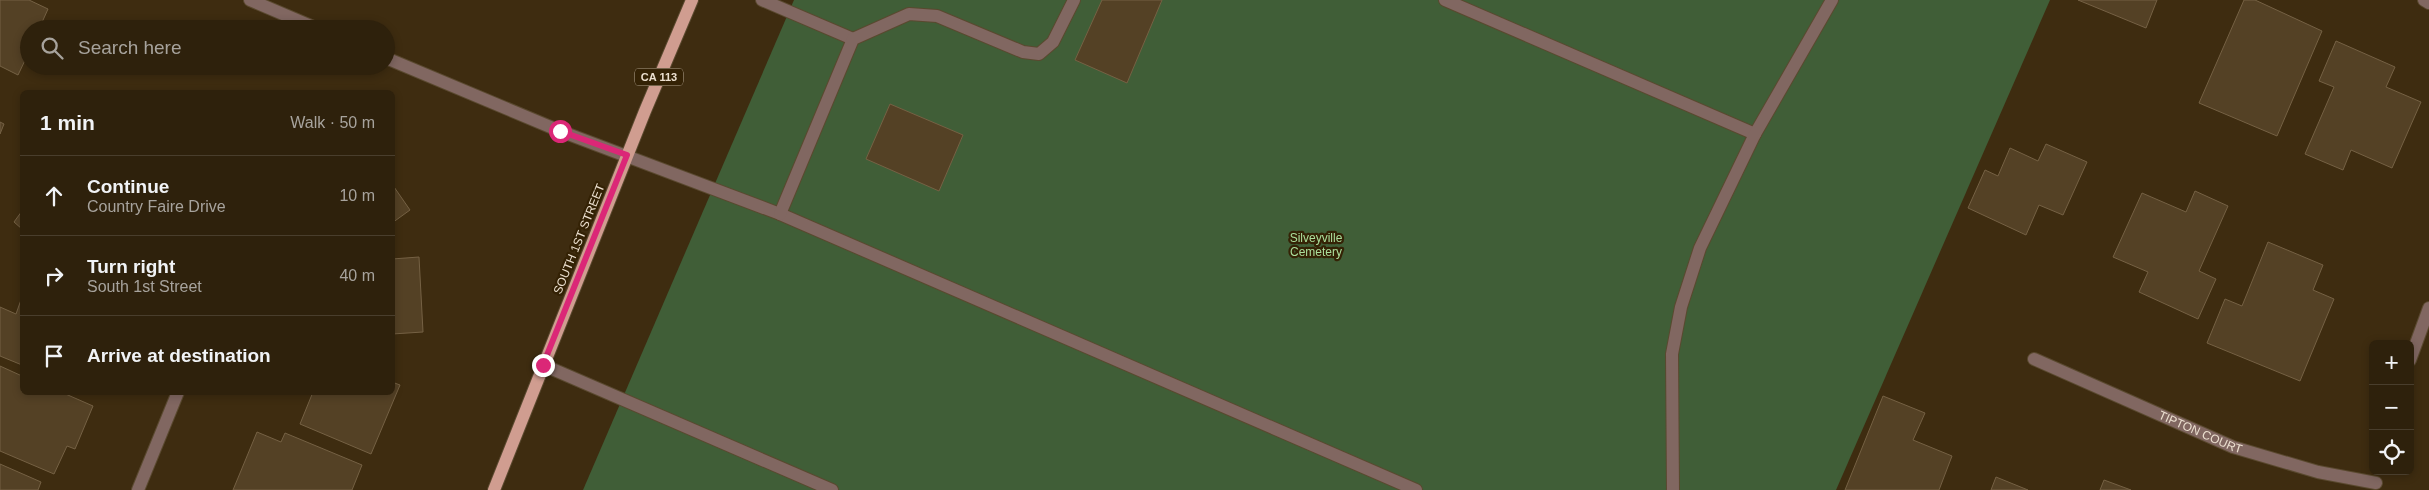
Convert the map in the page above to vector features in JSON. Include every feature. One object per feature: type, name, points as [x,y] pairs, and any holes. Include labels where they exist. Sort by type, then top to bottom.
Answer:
[{"type":"main road","name":"SOUTH 1ST STREET","points":[[494,490],[627,155],[692,0]]},
{"type":"street","points":[[250,0],[297,20]]},
{"type":"street","points":[[762,0],[853,39]]},
{"type":"street","points":[[780,214],[853,39],[909,14],[937,16],[1024,52],[1039,54],[1053,42],[1074,0]]},
{"type":"street","points":[[1445,0],[1755,134]]},
{"type":"street","points":[[1673,490],[1672,354],[1681,307],[1700,248],[1755,134],[1832,0]]},
{"type":"street","points":[[2424,0],[2429,4]]},
{"type":"street","points":[[395,62],[560,131],[780,214],[1416,490]]},
{"type":"street","points":[[2414,349],[2429,308]]},
{"type":"street","name":"TIPTON COURT","points":[[2034,359],[2233,447],[2318,472],[2377,481]]},
{"type":"street","points":[[543,365],[832,490]]},
{"type":"street","points":[[138,490],[177,395]]},
{"type":"green space","name":"Silveyville Cemetery","points":[[794,0],[2050,0],[1836,490],[583,490]]},
{"type":"building","points":[[0,0],[29,0],[48,9],[43,20],[20,20],[20,71],[18,75],[0,66]]},
{"type":"building","points":[[1102,0],[1162,0],[1127,83],[1075,60]]},
{"type":"building","points":[[2078,0],[2157,0],[2146,28]]},
{"type":"building","points":[[2244,0],[2255,0],[2322,31],[2277,136],[2199,103]]},
{"type":"building","points":[[2336,41],[2395,67],[2386,87],[2421,102],[2392,168],[2351,150],[2343,170],[2305,154],[2334,87],[2319,81]]},
{"type":"building","points":[[890,104],[963,135],[939,191],[866,159]]},
{"type":"building","points":[[0,122],[4,124],[0,134]]},
{"type":"building","points":[[2046,144],[2087,162],[2063,215],[2039,205],[2026,235],[1968,208],[1985,170],[1998,176],[2010,148],[2038,161]]},
{"type":"building","points":[[395,188],[410,210],[395,221]]},
{"type":"building","points":[[2195,191],[2228,206],[2199,271],[2216,279],[2198,319],[2139,292],[2148,272],[2113,257],[2142,193],[2186,212]]},
{"type":"building","points":[[20,214],[20,227],[14,222]]},
{"type":"building","points":[[2268,242],[2323,265],[2313,290],[2334,299],[2300,381],[2207,343],[2225,299],[2242,306]]},
{"type":"building","points":[[419,257],[423,332],[395,334],[395,259]]},
{"type":"building","points":[[20,303],[20,364],[0,356],[0,307],[16,314]]},
{"type":"building","points":[[0,366],[20,375],[20,395],[68,395],[93,406],[75,449],[67,446],[54,474],[0,451]]},
{"type":"building","points":[[395,383],[400,385],[371,454],[300,424],[312,395],[395,395]]},
{"type":"building","points":[[1883,396],[1925,413],[1913,440],[1952,456],[1939,490],[1845,490]]},
{"type":"building","points":[[257,432],[281,442],[285,433],[362,465],[352,490],[233,490]]},
{"type":"building","points":[[0,464],[41,482],[38,490],[0,490]]},
{"type":"building","points":[[1996,477],[2028,490],[1991,490]]},
{"type":"building","points":[[2104,480],[2131,490],[2100,490]]},
{"type":"route","points":[[543,365],[627,155],[560,131]]}]
